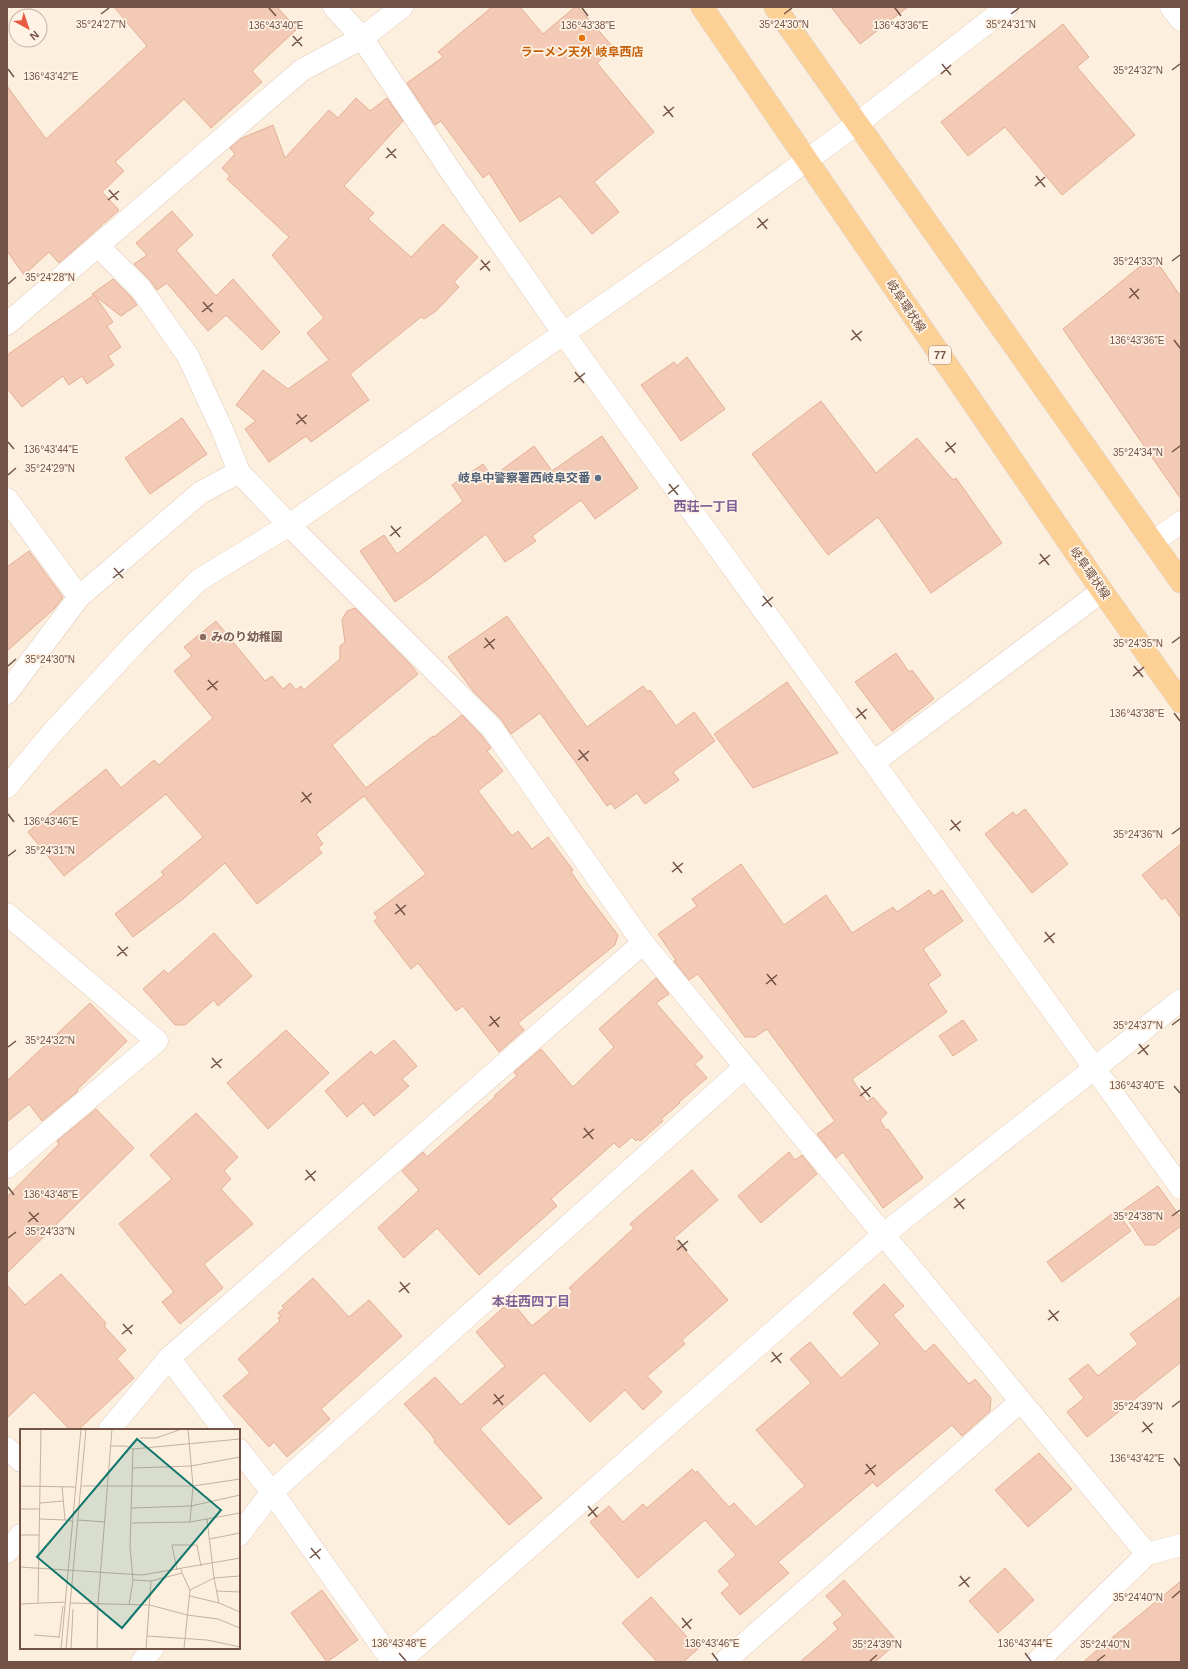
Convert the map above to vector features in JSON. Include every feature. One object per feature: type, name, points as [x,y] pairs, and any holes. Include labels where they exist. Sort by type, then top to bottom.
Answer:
[{"type":"main road","name":"岐阜環状線","points":[[702,7],[1102,591],[1181,702]]},
{"type":"main road","points":[[775,7],[1181,582]]},
{"type":"street","points":[[334,7],[362,38],[454,176],[564,334],[1181,1188]]},
{"type":"street","points":[[7,324],[302,70],[362,38],[402,7]]},
{"type":"street","points":[[7,787],[51,734],[136,642],[198,580],[289,525],[564,334],[807,161],[1007,7]]},
{"type":"street","points":[[1171,7],[1181,20]]},
{"type":"street","points":[[98,246],[141,290],[188,356],[224,434],[239,472],[289,525],[492,728],[643,943],[1147,1554]]},
{"type":"street","points":[[7,693],[79,596],[200,493],[239,472]]},
{"type":"street","points":[[7,499],[79,596]]},
{"type":"street","points":[[1153,542],[1181,522]]},
{"type":"street","points":[[874,762],[1102,591]]},
{"type":"street","points":[[7,914],[157,1041],[7,1167]]},
{"type":"street","points":[[110,1429],[169,1358],[643,943]]},
{"type":"street","points":[[399,1662],[883,1235],[1181,1000]]},
{"type":"street","points":[[240,1534],[272,1492],[744,1067]]},
{"type":"street","points":[[169,1358],[223,1429]]},
{"type":"street","points":[[724,1662],[1021,1401]]},
{"type":"street","points":[[7,1448],[20,1460]]},
{"type":"street","points":[[240,1451],[272,1492],[394,1662]]},
{"type":"street","points":[[7,1552],[20,1536]]},
{"type":"street","points":[[1037,1662],[1147,1554],[1181,1545]]},
{"type":"street","points":[[142,1662],[152,1649]]},
{"type":"building","points":[[114,7],[277,7],[297,29],[252,71],[262,82],[211,128],[184,99],[115,162],[124,171],[102,192],[119,210],[59,263],[49,252],[24,275],[7,251],[7,86],[46,139],[147,46]]},
{"type":"building","points":[[492,7],[520,7],[543,34],[575,7],[578,7],[614,48],[597,63],[654,132],[594,182],[619,212],[592,234],[560,196],[520,222],[489,173],[483,178],[441,121],[435,125],[407,83],[443,57],[438,52]]},
{"type":"building","points":[[831,7],[908,7],[860,44]]},
{"type":"building","points":[[1063,24],[1089,57],[1077,67],[1135,135],[1062,195],[1005,127],[968,156],[941,122]]},
{"type":"building","points":[[356,98],[370,111],[387,98],[403,121],[344,186],[374,213],[368,219],[411,257],[443,224],[478,257],[454,282],[459,287],[436,311],[424,319],[421,317],[350,374],[369,400],[311,442],[306,436],[269,462],[245,429],[256,421],[236,405],[263,370],[288,389],[329,360],[307,333],[324,318],[272,255],[289,237],[227,179],[230,176],[222,168],[235,154],[230,148],[242,138],[273,125],[285,158],[329,110],[338,118]]},
{"type":"building","points":[[172,211],[193,235],[176,250],[216,296],[233,279],[280,332],[262,350],[226,315],[208,331],[167,283],[157,290],[150,280],[134,264],[147,255],[136,243]]},
{"type":"building","points":[[1153,256],[1181,297],[1181,499],[1063,329]]},
{"type":"building","points":[[113,279],[137,305],[121,316],[95,296],[113,322],[107,326],[121,347],[108,356],[114,365],[87,384],[82,376],[69,385],[63,376],[22,407],[7,388],[7,355],[94,295],[92,294]]},
{"type":"building","points":[[687,357],[725,409],[681,441],[641,385],[674,362],[677,366]]},
{"type":"building","points":[[821,401],[876,473],[917,438],[953,480],[956,478],[1002,543],[931,593],[878,517],[828,555],[752,454]]},
{"type":"building","points":[[182,418],[207,454],[150,494],[125,458]]},
{"type":"building","points":[[602,436],[638,488],[595,519],[581,500],[532,536],[536,541],[505,562],[486,534],[431,577],[395,602],[360,551],[384,535],[397,554],[463,501],[452,485],[483,464],[492,477],[534,446],[552,471]]},
{"type":"building","points":[[29,551],[63,597],[55,608],[7,651],[7,567]]},
{"type":"building","points":[[355,608],[418,674],[332,745],[366,788],[462,715],[491,748],[487,751],[503,771],[478,791],[512,836],[518,831],[532,849],[548,837],[573,870],[571,872],[583,889],[618,935],[615,945],[518,1023],[524,1030],[499,1052],[463,1006],[456,1011],[418,963],[411,969],[374,921],[378,918],[374,913],[426,874],[364,796],[316,834],[323,844],[318,848],[322,853],[257,904],[225,863],[183,899],[133,937],[115,914],[164,875],[161,872],[203,837],[166,794],[64,876],[28,832],[106,769],[121,788],[154,760],[159,765],[213,718],[174,671],[192,656],[184,647],[216,621],[265,681],[272,676],[283,689],[290,683],[296,690],[301,686],[304,690],[340,659],[340,646],[345,642],[342,620],[347,611]]},
{"type":"building","points":[[507,616],[587,727],[643,686],[648,692],[650,690],[676,726],[694,712],[715,741],[673,772],[679,780],[645,804],[637,793],[615,809],[611,803],[607,806],[540,713],[511,734],[501,719],[473,691],[448,657]]},
{"type":"building","points":[[896,653],[909,672],[912,670],[934,699],[892,731],[855,682]]},
{"type":"building","points":[[787,682],[838,753],[753,788],[714,734]]},
{"type":"building","points":[[1025,809],[1068,864],[1032,893],[985,834],[1013,812],[1016,816]]},
{"type":"building","points":[[1181,844],[1181,918],[1165,897],[1162,900],[1142,875]]},
{"type":"building","points":[[741,864],[784,925],[826,895],[852,933],[893,907],[897,912],[929,890],[934,896],[942,890],[963,921],[923,949],[941,975],[928,984],[947,1012],[852,1079],[867,1102],[873,1097],[887,1113],[880,1120],[923,1178],[883,1208],[843,1152],[836,1158],[817,1134],[835,1121],[767,1029],[755,1037],[745,1037],[698,974],[689,980],[674,961],[676,960],[658,934],[697,906],[692,899]]},
{"type":"building","points":[[214,933],[252,976],[218,1006],[214,1000],[185,1025],[175,1025],[143,989],[164,970],[168,974]]},
{"type":"building","points":[[656,978],[669,994],[656,1003],[703,1057],[695,1064],[707,1078],[679,1102],[680,1103],[661,1119],[663,1121],[640,1141],[638,1139],[636,1141],[632,1137],[619,1148],[614,1143],[551,1199],[557,1206],[479,1275],[437,1228],[404,1258],[378,1228],[419,1190],[402,1171],[423,1152],[427,1157],[495,1097],[494,1096],[517,1076],[514,1072],[541,1049],[573,1087],[614,1047],[599,1029]]},
{"type":"building","points":[[90,1003],[127,1041],[77,1090],[78,1091],[42,1121],[29,1104],[7,1122],[7,1081]]},
{"type":"building","points":[[963,1020],[977,1040],[953,1056],[939,1036]]},
{"type":"building","points":[[286,1030],[329,1073],[268,1129],[227,1083]]},
{"type":"building","points":[[394,1040],[417,1066],[402,1079],[409,1086],[374,1116],[363,1103],[347,1117],[325,1091],[371,1051],[375,1056]]},
{"type":"building","points":[[96,1109],[134,1148],[7,1273],[7,1197],[59,1144],[57,1141]]},
{"type":"building","points":[[196,1113],[238,1157],[224,1171],[231,1179],[221,1189],[253,1224],[204,1264],[223,1288],[180,1324],[162,1302],[174,1292],[119,1224],[172,1179],[150,1155]]},
{"type":"building","points":[[789,1152],[795,1160],[802,1155],[817,1174],[761,1223],[738,1196]]},
{"type":"building","points":[[692,1170],[718,1200],[674,1238],[728,1300],[682,1340],[685,1344],[647,1376],[662,1392],[643,1410],[625,1390],[590,1422],[544,1373],[480,1429],[542,1498],[509,1525],[434,1442],[435,1440],[430,1433],[404,1404],[435,1377],[461,1405],[505,1366],[476,1332],[511,1301],[532,1326],[573,1292],[569,1288],[634,1228],[630,1224]]},
{"type":"building","points":[[1158,1186],[1181,1218],[1181,1226],[1155,1245],[1145,1245],[1122,1211]]},
{"type":"building","points":[[1116,1211],[1131,1231],[1062,1282],[1047,1262]]},
{"type":"building","points":[[61,1274],[106,1323],[104,1326],[126,1350],[117,1359],[134,1378],[79,1429],[69,1429],[34,1392],[7,1418],[7,1285],[25,1305]]},
{"type":"building","points":[[313,1278],[349,1317],[369,1300],[402,1336],[321,1409],[330,1419],[287,1457],[274,1442],[269,1447],[223,1396],[250,1373],[238,1359],[280,1321],[278,1318],[281,1316],[278,1313],[284,1308],[282,1306]]},
{"type":"building","points":[[884,1284],[904,1306],[893,1315],[925,1352],[934,1344],[969,1384],[975,1379],[991,1398],[990,1411],[962,1436],[952,1425],[877,1487],[873,1482],[778,1562],[789,1573],[740,1615],[721,1593],[730,1585],[718,1571],[736,1555],[705,1520],[638,1578],[590,1522],[609,1506],[623,1522],[643,1504],[647,1508],[692,1469],[696,1473],[697,1471],[729,1507],[734,1503],[756,1527],[805,1486],[756,1430],[811,1383],[790,1359],[810,1342],[841,1378],[880,1344],[853,1313]]},
{"type":"building","points":[[1181,1296],[1181,1362],[1087,1437],[1067,1412],[1084,1398],[1069,1379],[1088,1364],[1098,1376],[1138,1344],[1130,1334]]},
{"type":"building","points":[[1039,1453],[1072,1489],[1028,1527],[995,1490]]},
{"type":"building","points":[[1005,1568],[1034,1600],[998,1633],[969,1601]]},
{"type":"building","points":[[844,1580],[898,1642],[875,1662],[800,1662],[838,1629],[833,1623],[843,1615],[826,1596]]},
{"type":"building","points":[[1181,1581],[1181,1662],[1083,1662],[1119,1632]]},
{"type":"building","points":[[322,1590],[358,1640],[327,1662],[291,1613]]},
{"type":"building","points":[[651,1597],[698,1649],[683,1662],[657,1662],[622,1623]]},
{"type":"place","name":"ラーメン天外 岐阜西店","points":[[582,38]]},
{"type":"place","name":"岐阜中警察署西岐阜交番","points":[[598,478]]},
{"type":"place","name":"みのり幼稚園","points":[[203,637]]},
{"type":"district","name":"西荘一丁目","points":[[706,506]]},
{"type":"district","name":"本荘西四丁目","points":[[531,1301]]}]
